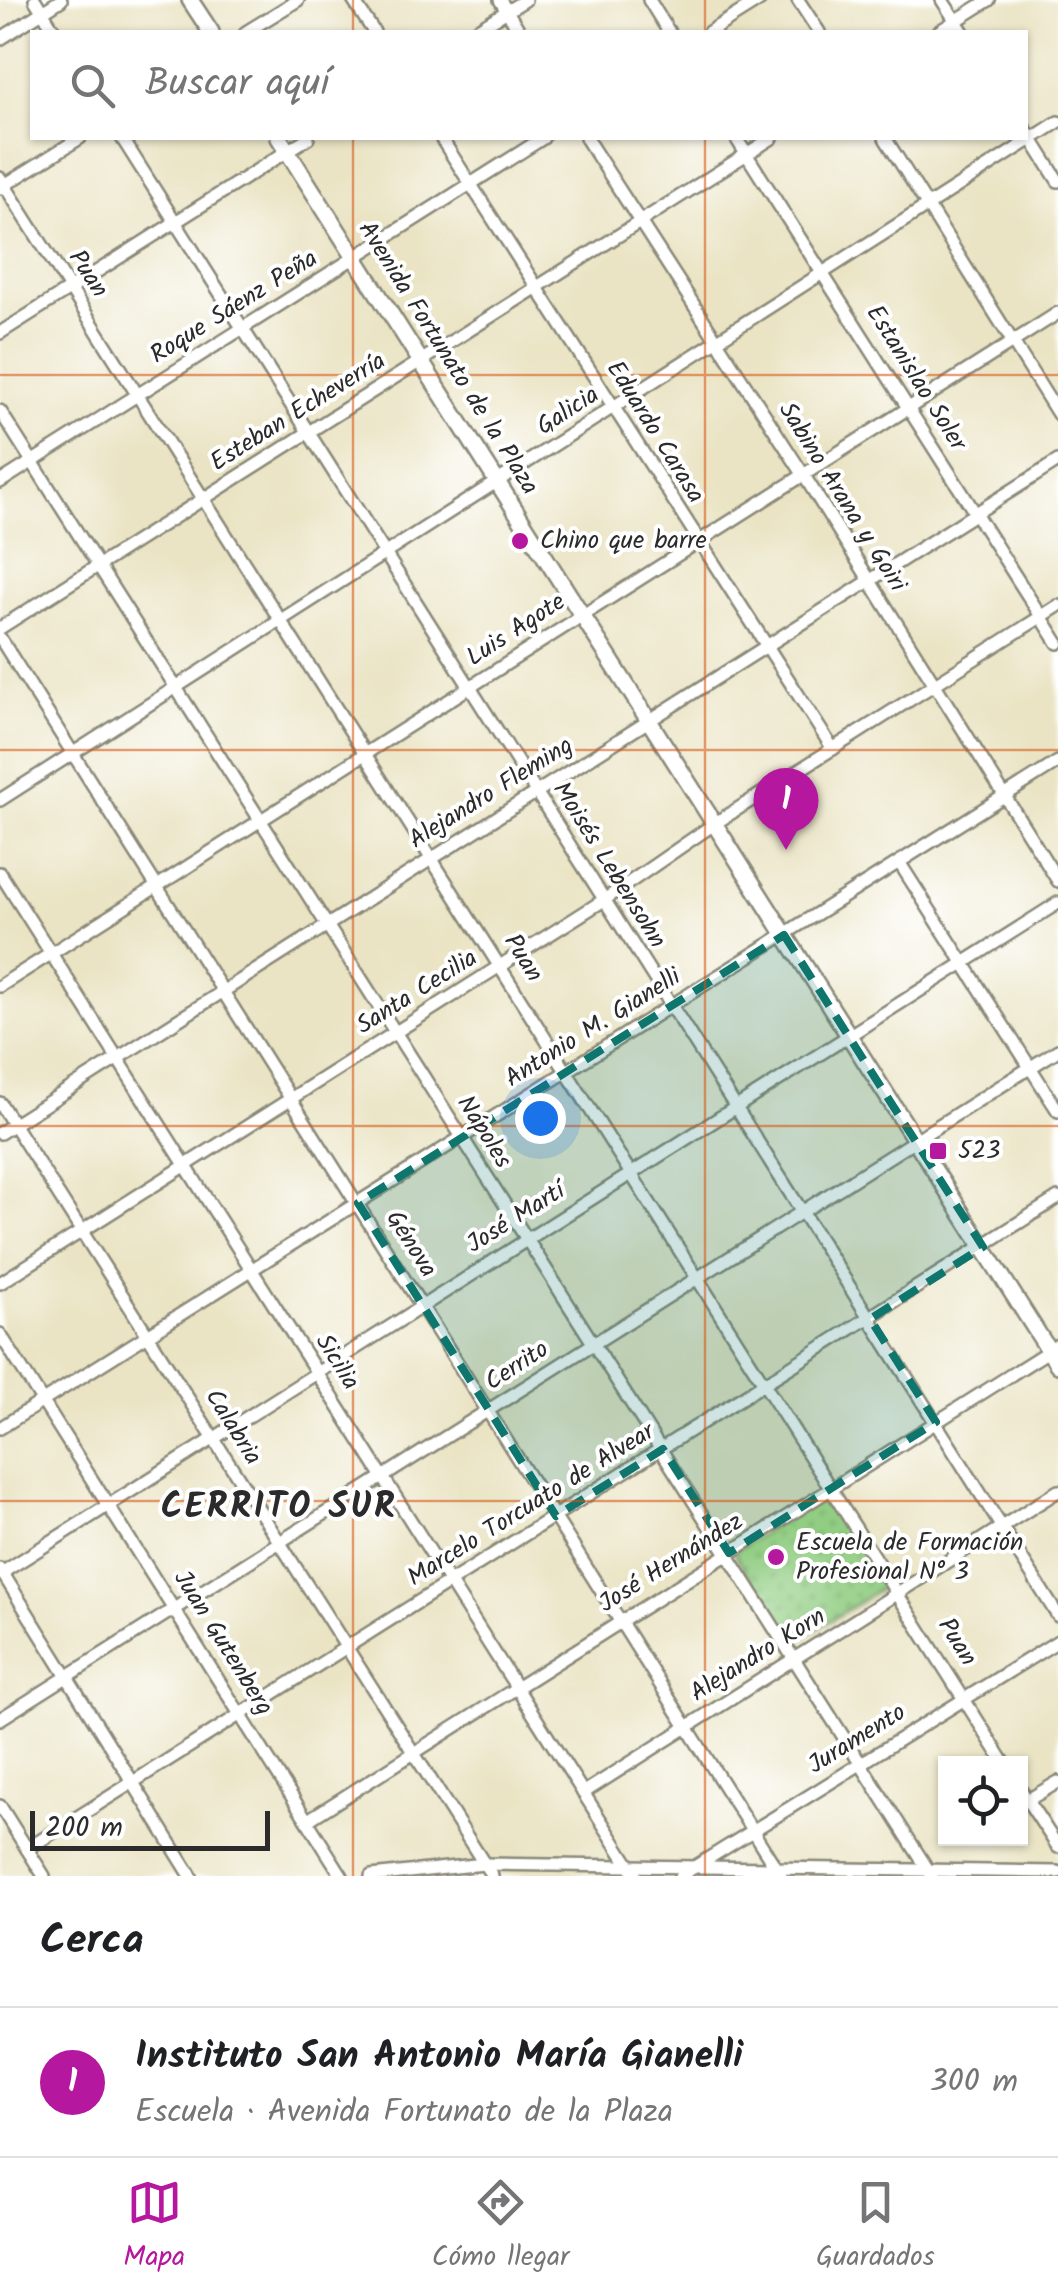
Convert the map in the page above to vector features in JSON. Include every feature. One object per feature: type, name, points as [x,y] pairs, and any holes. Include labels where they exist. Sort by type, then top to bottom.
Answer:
[{"type":"main road","points":[[190,0],[210,30]]},
{"type":"main road","name":"Avenida Fortunato de la Plaza","points":[[283,144],[983,1247],[1053,1348],[1058,1366]]},
{"type":"street","points":[[34,0],[54,30]]},
{"type":"street","points":[[0,38],[61,0]]},
{"type":"street","points":[[249,30],[298,0]]},
{"type":"street","points":[[353,0],[373,30]]},
{"type":"street","points":[[475,30],[503,6],[524,0]]},
{"type":"street","points":[[649,0],[669,30]]},
{"type":"street","points":[[712,30],[760,0]]},
{"type":"street","points":[[798,0],[818,30]]},
{"type":"street","points":[[942,0],[959,27],[989,0]]},
{"type":"street","points":[[503,6],[519,30]]},
{"type":"street","name":"Galicia","points":[[1029,134],[1058,122]]},
{"type":"street","points":[[1029,134],[1058,182]]},
{"type":"street","points":[[2,184],[77,140]]},
{"type":"street","name":"Moisés Lebensohn","points":[[123,140],[1058,1616]]},
{"type":"street","name":"Eduardo Carasa","points":[[443,140],[833,749]]},
{"type":"street","name":"Roque Sáenz Peña","points":[[0,482],[540,140]]},
{"type":"street","name":"Sabino Arana y Goiri","points":[[587,140],[1058,881]]},
{"type":"street","name":"Estanislao Soler","points":[[737,140],[1058,643]]},
{"type":"street","name":"Esteban Echeverría","points":[[0,628],[769,140]]},
{"type":"street","points":[[886,140],[1058,414]]},
{"type":"street","name":"Galicia","points":[[0,800],[930,207],[1021,140]]},
{"type":"street","points":[[0,333],[175,222],[283,144]]},
{"type":"street","name":"Puan","points":[[2,184],[1000,1756]]},
{"type":"street","name":"Luis Agote","points":[[0,986],[1058,313]]},
{"type":"street","name":"Nápoles","points":[[0,410],[930,1873]]},
{"type":"street","name":"Alejandro Fleming","points":[[0,1133],[535,790],[1058,462]]},
{"type":"street","name":"Santa Cecilia","points":[[0,1282],[501,966],[714,824],[1058,606]]},
{"type":"street","name":"Génova","points":[[0,638],[779,1872]]},
{"type":"street","name":"Antonio M. Gianelli","points":[[0,1428],[1058,762]]},
{"type":"street","points":[[899,862],[1058,1111]]},
{"type":"street","name":"Sicilia","points":[[0,873],[633,1871]]},
{"type":"street","name":"José Martí","points":[[1,1572],[1058,903]]},
{"type":"street","name":"Cerrito","points":[[0,1719],[1058,1050]]},
{"type":"street","name":"Calabria","points":[[0,1103],[488,1870]]},
{"type":"street","name":"Marcelo Torcuato de Alvear","points":[[27,1849],[1058,1198]]},
{"type":"street","name":"Juan Gutenberg","points":[[0,1334],[342,1876]]},
{"type":"street","name":"José Hernández","points":[[308,1820],[1053,1348]]},
{"type":"street","name":"Alejandro Korn","points":[[583,1793],[1058,1491]]},
{"type":"street","points":[[1,1572],[192,1876]]},
{"type":"street","name":"Juramento","points":[[680,1876],[1058,1641]]},
{"type":"street","points":[[1028,1793],[1058,1782]]},
{"type":"street","points":[[1028,1800],[1058,1847]]},
{"type":"street","points":[[0,1806],[44,1876]]},
{"type":"street","points":[[371,1876],[694,1867],[779,1872],[1058,1872]]},
{"type":"highlighted area","points":[[784,935],[983,1247],[870,1319],[936,1422],[729,1553],[663,1449],[556,1516],[358,1203]]},
{"type":"green space","points":[[827,1491],[888,1584],[793,1644],[733,1552]]},
{"type":"place","name":"Chino que barre","points":[[520,541]]},
{"type":"place","name":"Instituto San Antonio María Gianelli","points":[[786,850]]},
{"type":"place","name":"523","points":[[938,1151]]},
{"type":"place","name":"Escuela de Formación Profesional N° 3","points":[[776,1557]]},
{"type":"district","name":"CERRITO SUR","points":[[279,1508]]}]
